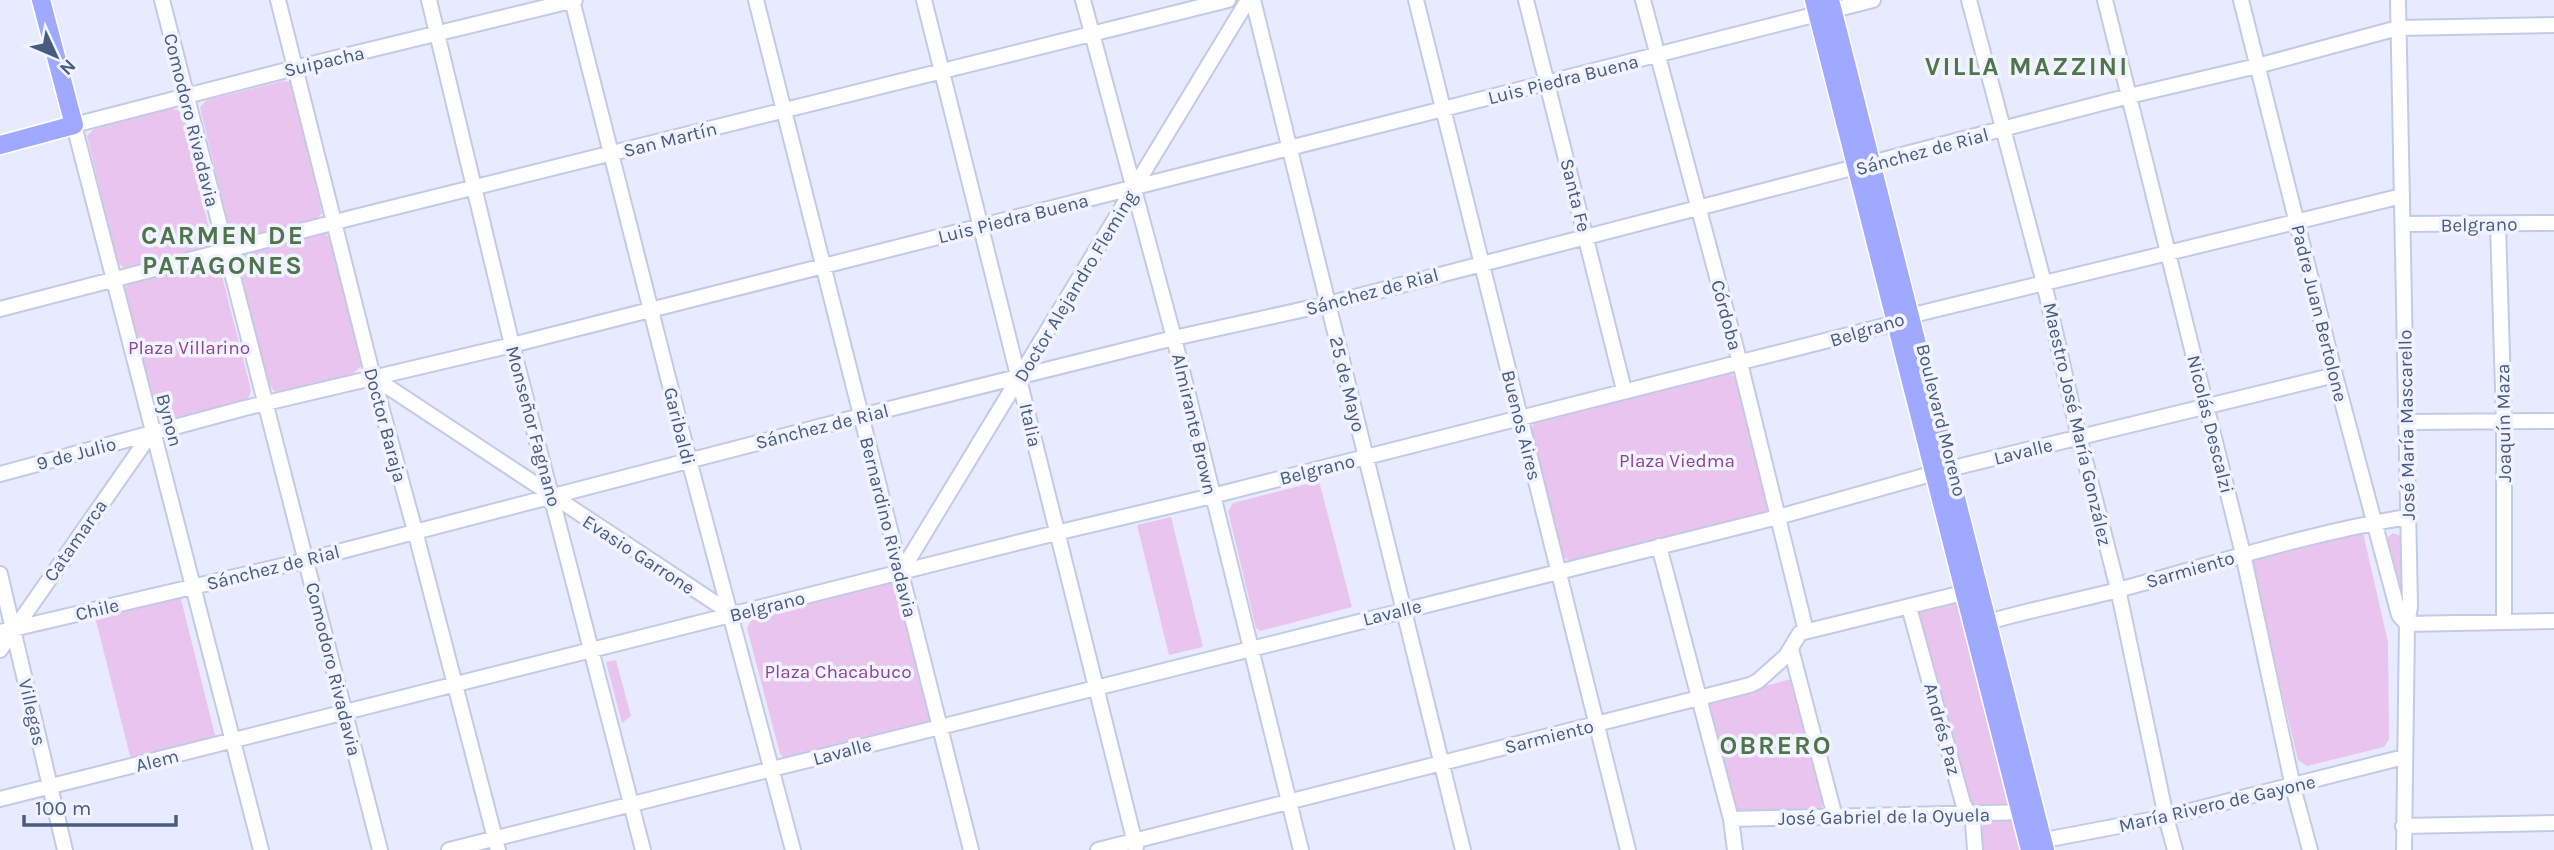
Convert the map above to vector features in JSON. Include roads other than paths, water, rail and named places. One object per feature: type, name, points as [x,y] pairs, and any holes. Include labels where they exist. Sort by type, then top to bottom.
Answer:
[{"type":"main road","name":"Bynon","points":[[41,0],[74,125]]},
{"type":"main road","name":"Boulevard Moreno","points":[[1824,6],[2037,846]]},
{"type":"main road","points":[[0,145],[74,125]]},
{"type":"street","name":"Comodoro Rivadavia","points":[[162,0],[380,850]]},
{"type":"street","name":"Doctor Baraja","points":[[278,0],[373,377],[496,844]]},
{"type":"street","name":"Monseñor Fagnano","points":[[429,0],[512,345],[643,850]]},
{"type":"street","name":"Suipacha","points":[[74,125],[573,0]]},
{"type":"street","name":"Garibaldi","points":[[573,0],[689,460],[793,850]]},
{"type":"street","name":"Bernardino Rivadavia","points":[[756,0],[971,850]]},
{"type":"street","name":"Italia","points":[[924,0],[1135,846]]},
{"type":"street","name":"Almirante Brown","points":[[1083,0],[1174,338],[1301,850]]},
{"type":"street","name":"San Martín","points":[[0,309],[1228,0]]},
{"type":"street","name":"25 de Mayo","points":[[1251,0],[1291,148],[1463,850]]},
{"type":"street","name":"Doctor Alejandro Fleming","points":[[901,572],[1251,0]]},
{"type":"street","name":"Buenos Aires","points":[[1416,0],[1628,850]]},
{"type":"street","name":"Santa Fe","points":[[1526,0],[1624,390]]},
{"type":"street","name":"Córdoba","points":[[1643,0],[1740,363],[1806,631]]},
{"type":"street","name":"Luis Piedra Buena","points":[[152,432],[512,345],[1657,56],[1824,6],[1873,0]]},
{"type":"street","name":"Maestro José María González","points":[[1969,0],[2045,283],[2079,437],[2118,589],[2175,850]]},
{"type":"street","name":"Nicolás Descalzi","points":[[2105,0],[2243,554],[2293,787],[2310,850]]},
{"type":"street","name":"Padre Juan Bertolone","points":[[2241,0],[2374,523],[2399,615],[2407,624]]},
{"type":"street","name":"José María Mascarello","points":[[2398,0],[2410,607],[2407,624],[2403,850]]},
{"type":"street","name":"Sánchez de Rial","points":[[194,586],[307,560],[861,416],[1174,338],[1328,303],[2398,28],[2554,25]]},
{"type":"street","name":"Bynon","points":[[74,125],[261,850]]},
{"type":"street","name":"Belgrano","points":[[232,742],[732,614],[1520,419],[2045,283],[2402,196]]},
{"type":"street","name":"Belgrano","points":[[2403,224],[2554,223]]},
{"type":"street","name":"Joaquín Maza","points":[[2498,224],[2504,422],[2504,622]]},
{"type":"street","name":"Lavalle","points":[[449,850],[496,844],[631,804],[1778,517],[2079,437],[2335,375]]},
{"type":"street","name":"Evasio Garrone","points":[[373,377],[732,614]]},
{"type":"street","points":[[2407,422],[2554,421]]},
{"type":"street","name":"9 de Julio","points":[[0,474],[152,432]]},
{"type":"street","name":"Catamarca","points":[[0,650],[7,630],[152,432]]},
{"type":"street","name":"Sarmiento","points":[[1980,624],[2243,554],[2407,517]]},
{"type":"street","points":[[1659,546],[1731,819],[1735,850]]},
{"type":"street","name":"Villegas","points":[[0,574],[7,630],[65,850]]},
{"type":"street","name":"Chile","points":[[7,630],[194,586]]},
{"type":"street","points":[[1806,631],[1971,591]]},
{"type":"street","name":"Andrés Paz","points":[[1909,607],[1963,803],[1971,814],[1975,850]]},
{"type":"street","points":[[2407,624],[2554,621]]},
{"type":"street","name":"Sarmiento","points":[[1098,850],[1135,846],[1289,802],[1758,681],[1791,649],[1800,633],[1806,631]]},
{"type":"street","points":[[1791,649],[1835,817]]},
{"type":"street","name":"Alem","points":[[0,799],[232,742]]},
{"type":"street","name":"María Rivero de Gayone","points":[[2037,846],[2293,787],[2404,757]]},
{"type":"street","name":"José Gabriel de la Oyuela","points":[[1731,819],[2029,812]]},
{"type":"street","points":[[2403,826],[2554,823]]},
{"type":"district","name":"VILLA MAZZINI","points":[[2027,66]]},
{"type":"district","name":"CARMEN DE PATAGONES","points":[[223,250]]},
{"type":"district","name":"OBRERO","points":[[1776,745]]},
{"type":"park label","name":"Plaza Villarino","points":[[189,347]]},
{"type":"park label","name":"Plaza Viedma","points":[[1677,460]]},
{"type":"park label","name":"Plaza Chacabuco","points":[[838,671]]}]
